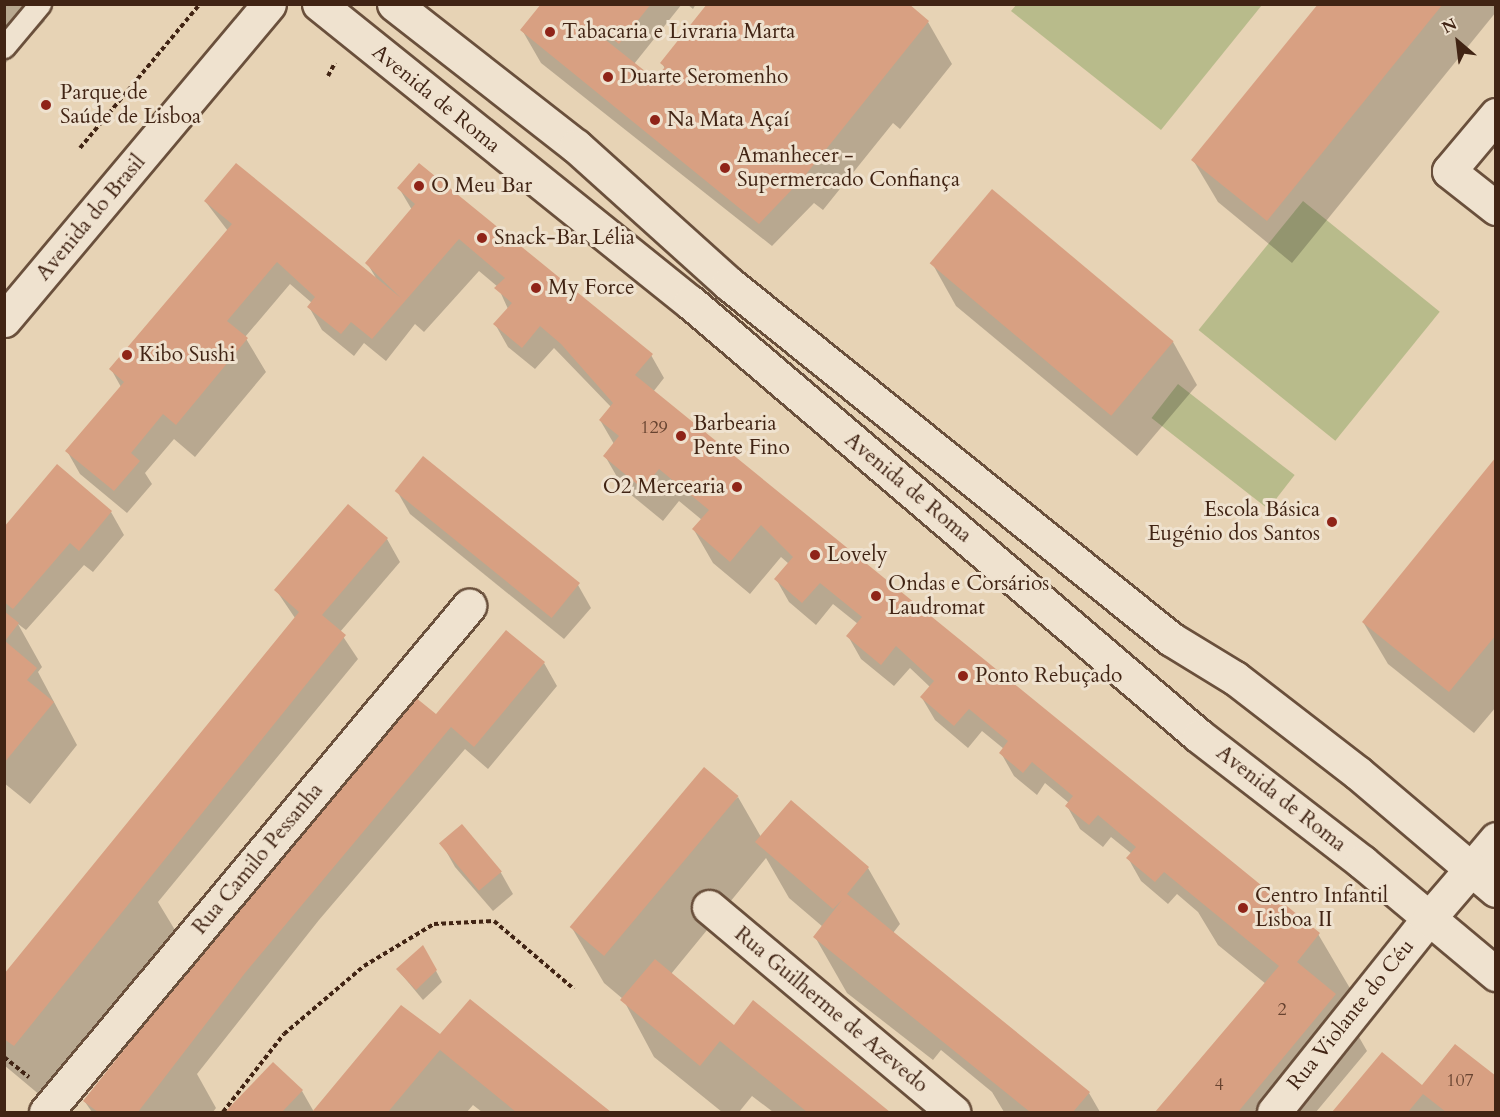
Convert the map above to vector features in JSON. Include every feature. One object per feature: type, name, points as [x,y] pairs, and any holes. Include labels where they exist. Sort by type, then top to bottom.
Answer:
[{"type":"main road","name":"Avenida do Brasil","points":[[4,320],[269,4]]},
{"type":"main road","name":"Avenida de Roma","points":[[319,4],[690,302],[1199,736],[1429,918],[1496,974]]},
{"type":"main road","points":[[394,4],[423,16],[576,146],[728,283],[1171,639],[1235,678],[1358,773],[1496,890]]},
{"type":"main road","points":[[1496,115],[1449,171],[1496,208]]},
{"type":"main road","name":"Rua Camilo Pessanha","points":[[46,1113],[469,606]]},
{"type":"main road","name":"Rua Violante do Céu","points":[[1274,1113],[1429,918],[1496,839]]},
{"type":"main road","name":"Rua Guilherme de Azevedo","points":[[709,907],[953,1113]]},
{"type":"lane","points":[[4,47],[40,4]]},
{"type":"path","points":[[80,148],[200,4]]},
{"type":"path","points":[[223,1113],[285,1034],[364,966],[434,924],[494,921],[574,989]]},
{"type":"green space","points":[[1017,4],[1262,5],[1161,130],[1011,11]]},
{"type":"green space","points":[[1303,201],[1440,312],[1335,441],[1199,330]]},
{"type":"green space","points":[[1178,384],[1295,475],[1268,509],[1152,418]]},
{"type":"building","points":[[541,4],[651,4],[619,44],[605,33],[602,37],[655,79],[665,67],[660,63],[707,4],[909,4],[929,21],[803,178],[759,224],[520,30]]},
{"type":"building","points":[[1318,4],[1443,4],[1267,221],[1191,160]]},
{"type":"building","points":[[236,163],[401,298],[365,263],[415,204],[397,188],[419,163],[653,354],[635,375],[1320,933],[1297,962],[1336,994],[1238,1112],[1155,1112],[1279,966],[1164,872],[1155,882],[1126,858],[1136,847],[1098,815],[1089,825],[1065,806],[1073,796],[1032,762],[1023,773],[999,753],[1008,741],[969,709],[954,726],[920,697],[934,681],[896,646],[881,665],[846,636],[862,617],[820,583],[802,603],[774,579],[793,557],[761,525],[730,562],[692,529],[709,510],[659,469],[643,489],[603,456],[619,436],[599,420],[613,403],[561,344],[540,326],[522,348],[493,324],[512,303],[494,288],[505,278],[459,239],[372,339],[351,322],[341,334],[307,307],[315,297],[277,262],[227,321],[248,338],[176,425],[163,414],[131,453],[140,461],[114,491],[65,451],[124,382],[109,369],[232,224],[204,201]]},
{"type":"building","points":[[992,189],[1174,341],[1111,416],[930,263]]},
{"type":"building","points":[[423,456],[580,583],[552,618],[395,491]]},
{"type":"building","points":[[1496,457],[1496,635],[1449,692],[1362,622]]},
{"type":"building","points":[[57,464],[112,511],[79,551],[70,543],[13,609],[4,602],[4,527]]},
{"type":"building","points":[[348,504],[388,538],[322,615],[346,635],[14,1046],[4,1039],[4,974],[299,612],[274,590]]},
{"type":"building","points":[[4,611],[19,623],[5,641],[37,668],[27,680],[54,702],[4,763]]},
{"type":"building","points":[[506,630],[545,662],[474,747],[451,727],[245,973],[138,1112],[98,1112],[83,1101],[271,866],[415,697],[436,714]]},
{"type":"building","points":[[704,767],[738,796],[604,956],[570,927]]},
{"type":"building","points":[[791,800],[869,867],[847,894],[1090,1092],[1073,1112],[1030,1112],[813,937],[842,900],[833,909],[755,842]]},
{"type":"building","points":[[462,824],[502,871],[479,891],[439,843]]},
{"type":"building","points":[[423,945],[437,970],[416,990],[396,969]]},
{"type":"building","points":[[655,959],[734,1025],[753,1000],[890,1112],[807,1112],[720,1041],[700,1066],[620,1000]]},
{"type":"building","points":[[470,999],[611,1112],[516,1112],[440,1050],[388,1112],[312,1112],[401,1005],[440,1034]]},
{"type":"building","points":[[1455,1044],[1496,1076],[1496,1112],[1446,1112],[1423,1094],[1408,1112],[1332,1112],[1382,1052],[1422,1085]]},
{"type":"building","points":[[273,1062],[303,1090],[282,1112],[225,1112]]},
{"type":"place","name":"Tabacaria e Livraria Marta","points":[[550,32]]},
{"type":"place","name":"Duarte Seromenho","points":[[608,77]]},
{"type":"place","name":"Parque de Saúde de Lisboa","points":[[46,105]]},
{"type":"place","name":"Na Mata Açaí","points":[[655,120]]},
{"type":"place","name":"Amanhecer - Supermercado Confiança","points":[[725,168]]},
{"type":"place","name":"O Meu Bar","points":[[419,186]]},
{"type":"place","name":"Snack-Bar Lélia","points":[[482,238]]},
{"type":"place","name":"My Force","points":[[536,288]]},
{"type":"place","name":"Kibo Sushi","points":[[127,355]]},
{"type":"place","name":"Barbearia Pente Fino","points":[[681,436]]},
{"type":"place","name":"O2 Mercearia","points":[[737,487]]},
{"type":"place","name":"Escola Básica Eugénio dos Santos","points":[[1332,522]]},
{"type":"place","name":"Lovely","points":[[815,555]]},
{"type":"place","name":"Ondas e Corsários Laudromat","points":[[876,596]]},
{"type":"place","name":"Ponto Rebuçado","points":[[963,676]]},
{"type":"place","name":"Centro Infantil Lisboa II","points":[[1243,908]]}]
